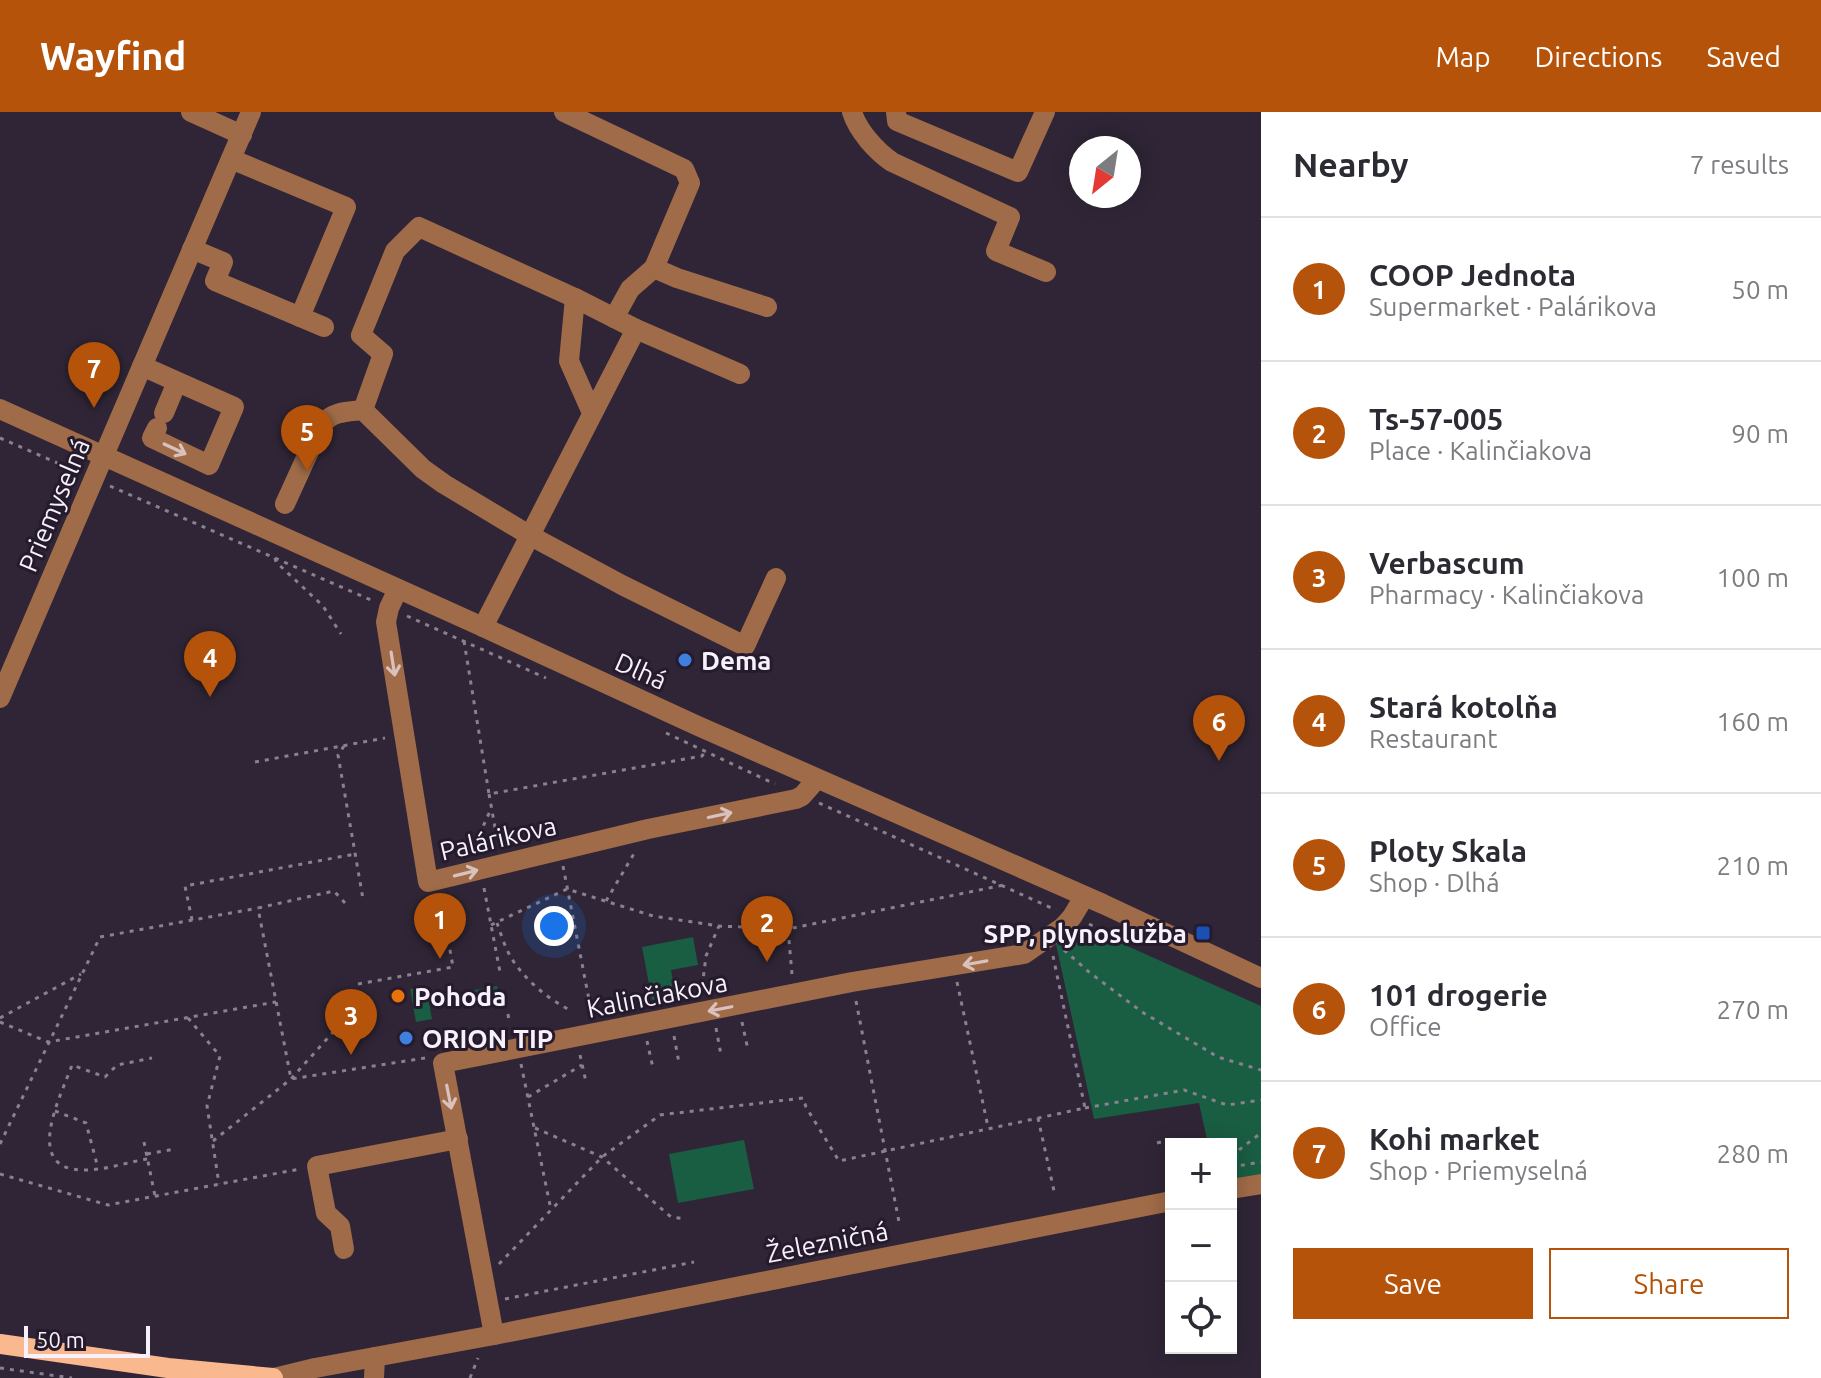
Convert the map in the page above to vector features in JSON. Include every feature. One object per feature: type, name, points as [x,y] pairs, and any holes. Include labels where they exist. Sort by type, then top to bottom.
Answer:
[{"type":"main road","points":[[0,1344],[168,1368],[274,1378]]},
{"type":"street","points":[[191,112],[242,135]]},
{"type":"street","name":"Priemyselná","points":[[0,698],[251,112]]},
{"type":"street","points":[[564,112],[684,169],[690,183],[654,268],[630,289],[614,318]]},
{"type":"street","points":[[852,112],[856,123],[883,156],[892,162],[1010,217],[996,251],[1046,272]]},
{"type":"street","points":[[896,112],[897,121],[1018,172],[1045,112]]},
{"type":"street","points":[[231,159],[346,207],[300,317]]},
{"type":"street","points":[[363,410],[383,354],[361,335],[395,251],[419,227],[740,374]]},
{"type":"street","points":[[192,249],[223,262],[215,281],[324,327]]},
{"type":"street","points":[[654,268],[767,307]]},
{"type":"street","points":[[575,298],[569,361],[592,413]]},
{"type":"street","points":[[483,627],[636,329]]},
{"type":"street","points":[[142,366],[234,407],[209,465],[152,438],[177,382]]},
{"type":"street","name":"Dlhá","points":[[0,409],[1261,978]]},
{"type":"street","points":[[285,504],[321,425],[337,412],[363,410],[423,469],[444,484],[529,535],[745,646],[776,578]]},
{"type":"street","name":"Palárikova","points":[[398,589],[386,622],[428,882],[802,796]]},
{"type":"street","points":[[802,796],[817,779]]},
{"type":"street","name":"Kalinčiakova","points":[[441,1060],[708,1015],[852,982],[1024,954],[1063,927],[1084,897]]},
{"type":"street","points":[[441,1060],[494,1335]]},
{"type":"street","points":[[344,1249],[340,1226],[326,1213],[317,1166],[458,1139]]},
{"type":"street","points":[[1237,1188],[1261,1184]]},
{"type":"street","name":"Železničná","points":[[274,1378],[315,1368],[374,1368],[494,1335],[1165,1202]]},
{"type":"path","points":[[0,438],[551,680]]},
{"type":"path","points":[[275,558],[323,606],[341,634]]},
{"type":"path","points":[[464,641],[496,833]]},
{"type":"path","points":[[664,732],[775,783]]},
{"type":"path","points":[[255,762],[404,735]]},
{"type":"path","points":[[344,746],[338,755],[363,899]]},
{"type":"path","points":[[489,794],[702,756],[705,752]]},
{"type":"path","points":[[802,796],[1114,936]]},
{"type":"path","points":[[491,809],[471,871],[491,925],[500,972]]},
{"type":"path","points":[[606,901],[648,829]]},
{"type":"path","points":[[560,850],[596,1033]]},
{"type":"path","points":[[192,920],[185,886],[355,854]]},
{"type":"path","points":[[358,984],[453,967],[437,880]]},
{"type":"path","points":[[491,925],[567,889],[653,916],[719,926],[788,929],[1004,885]]},
{"type":"path","points":[[0,1144],[100,937],[334,891],[345,903]]},
{"type":"path","points":[[258,908],[291,1079]]},
{"type":"path","points":[[497,923],[519,968],[543,992],[570,1010]]},
{"type":"path","points":[[719,926],[706,956],[701,992],[721,1055]]},
{"type":"path","points":[[788,929],[794,994]]},
{"type":"path","points":[[1050,936],[1089,972],[1142,1012],[1218,1057],[1261,1070]]},
{"type":"path","points":[[1050,936],[1085,1108]]},
{"type":"path","points":[[954,967],[988,1129]]},
{"type":"path","points":[[0,1020],[82,974]]},
{"type":"path","points":[[852,982],[899,1222]]},
{"type":"path","points":[[213,1141],[291,1079],[361,1001]]},
{"type":"path","points":[[0,1020],[48,1042],[276,1002]]},
{"type":"path","points":[[740,1013],[748,1050]]},
{"type":"path","points":[[508,1014],[509,1021]]},
{"type":"path","points":[[188,1017],[220,1056],[207,1106],[219,1184]]},
{"type":"path","points":[[672,1026],[679,1063]]},
{"type":"path","points":[[291,1079],[441,1060],[435,1028]]},
{"type":"path","points":[[645,1031],[653,1068]]},
{"type":"path","points":[[518,1049],[551,1210]]},
{"type":"path","points":[[580,1055],[586,1082]]},
{"type":"path","points":[[152,1058],[117,1065],[105,1077],[72,1065],[49,1131],[51,1152],[56,1160],[73,1169],[86,1170],[175,1149]]},
{"type":"path","points":[[528,1097],[582,1065]]},
{"type":"path","points":[[484,1281],[602,1157],[660,1115],[803,1098],[839,1161],[1184,1090],[1227,1105],[1261,1100]]},
{"type":"path","points":[[55,1111],[86,1123],[98,1168]]},
{"type":"path","points":[[1038,1118],[1054,1191]]},
{"type":"path","points":[[535,1128],[602,1157],[671,1217],[685,1219]]},
{"type":"path","points":[[1237,1151],[1261,1133]]},
{"type":"path","points":[[144,1142],[155,1196]]},
{"type":"path","points":[[1237,1166],[1261,1162]]},
{"type":"path","points":[[0,1174],[108,1205],[317,1166]]},
{"type":"path","points":[[496,1301],[694,1262]]},
{"type":"path","points":[[470,1378],[478,1358]]},
{"type":"path","points":[[0,1368],[72,1378]]},
{"type":"green space","points":[[1085,927],[1261,1006],[1261,1178],[1237,1183],[1237,1138],[1207,1138],[1199,1103],[1094,1119],[1056,944]]},
{"type":"green space","points":[[693,937],[698,965],[671,970],[676,996],[652,1000],[642,947]]},
{"type":"green space","points":[[426,986],[432,1019],[416,1022],[410,989]]},
{"type":"green space","points":[[497,986],[500,1001],[473,1006],[469,991]]},
{"type":"green space","points":[[744,1140],[754,1189],[678,1203],[669,1154]]},
{"type":"place","name":"Kohi market","points":[[94,408]]},
{"type":"place","name":"Ploty Skala","points":[[307,471]]},
{"type":"place","name":"Dema","points":[[685,660]]},
{"type":"place","name":"Stará kotolňa","points":[[210,697]]},
{"type":"place","name":"101 drogerie","points":[[1219,761]]},
{"type":"place","name":"SPP, plynoslužba","points":[[1203,933]]},
{"type":"place","name":"COOP Jednota","points":[[440,959]]},
{"type":"place","name":"Ts-57-005","points":[[767,962]]},
{"type":"place","name":"Pohoda","points":[[398,996]]},
{"type":"place","name":"ORION TIP","points":[[406,1038]]},
{"type":"place","name":"Verbascum","points":[[351,1055]]}]
